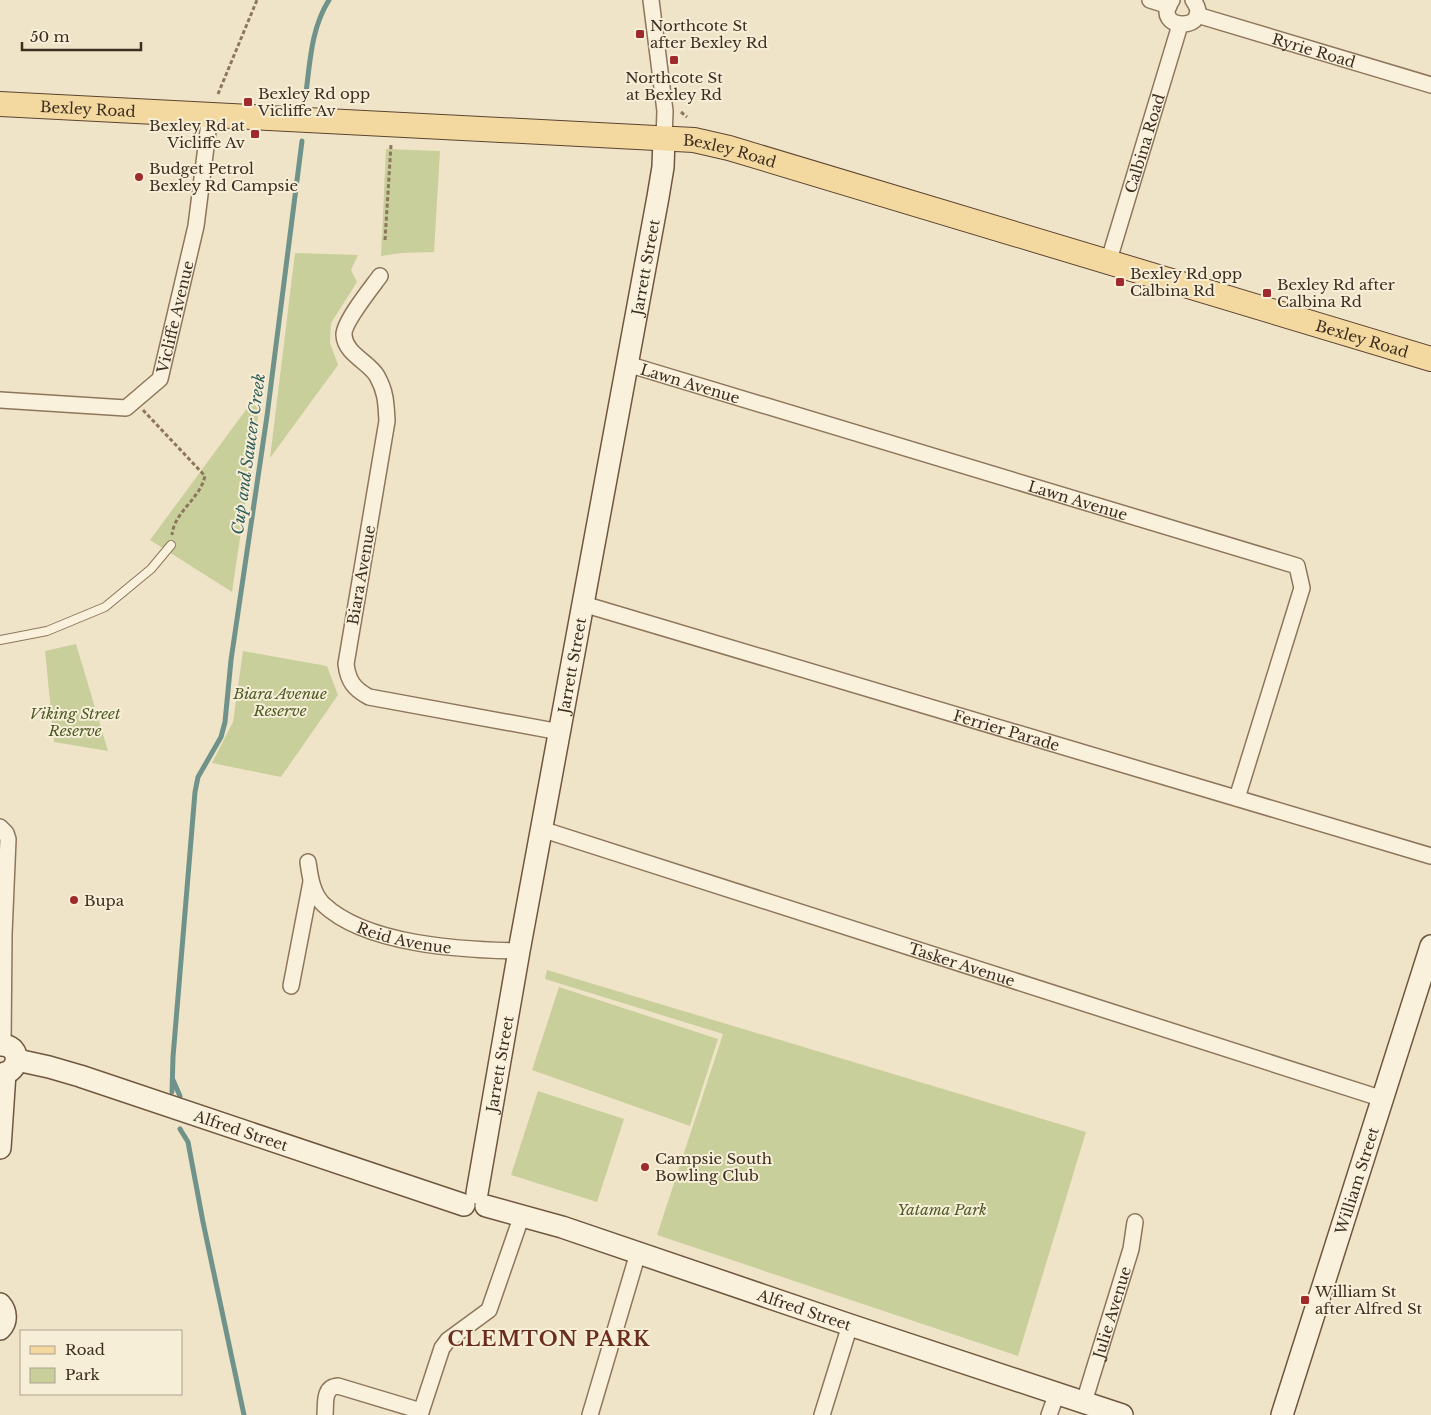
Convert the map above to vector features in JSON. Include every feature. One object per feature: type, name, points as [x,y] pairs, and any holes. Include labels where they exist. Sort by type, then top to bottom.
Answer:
[{"type":"main road","name":"Bexley Road","points":[[0,104],[214,105],[296,119],[694,140],[729,148],[1431,359]]},
{"type":"street","points":[[652,0],[664,111],[664,138]]},
{"type":"street","points":[[1150,0],[1170,3],[1168,14],[1173,22],[1180,25],[1191,22],[1195,7]]},
{"type":"street","name":"Ryrie Road","points":[[1195,7],[1431,85]]},
{"type":"street","name":"Calbina Road","points":[[1108,262],[1180,25]]},
{"type":"street","name":"Vicliffe Avenue","points":[[0,400],[126,408],[160,379],[196,226],[214,105]]},
{"type":"street","name":"Jarrett Street","points":[[476,1201],[541,829],[658,197],[663,168],[664,138]]},
{"type":"street","name":"Biara Avenue","points":[[380,276],[347,323],[344,334],[347,346],[376,374],[386,397],[387,421],[346,664],[347,675],[352,685],[369,697],[560,732]]},
{"type":"street","name":"Lawn Avenue","points":[[627,364],[1297,566],[1302,588],[1237,798]]},
{"type":"street","name":"Ferrier Parade","points":[[583,604],[1431,856]]},
{"type":"street","points":[[0,827],[6,833],[8,839],[4,934],[5,1059],[0,1148]]},
{"type":"street","name":"Tasker Avenue","points":[[541,829],[1383,1099]]},
{"type":"street","name":"Reid Avenue","points":[[308,862],[311,882],[322,903],[342,918],[384,936],[465,950],[519,951]]},
{"type":"street","name":"Reid Avenue","points":[[291,986],[311,882]]},
{"type":"street","name":"William Street","points":[[1284,1414],[1431,946]]},
{"type":"street","name":"Alfred Street","points":[[5,1059],[72,1074],[196,1115],[522,1215],[1122,1415]]},
{"type":"street","points":[[325,1415],[327,1392],[334,1386],[420,1413],[442,1348],[448,1340],[489,1310],[522,1215]]},
{"type":"street","name":"Julie Avenue","points":[[1084,1402],[1131,1250],[1135,1222]]},
{"type":"street","points":[[590,1415],[638,1253]]},
{"type":"street","points":[[0,1304],[4,1309],[6,1318],[0,1330]]},
{"type":"street","points":[[822,1415],[850,1325]]},
{"type":"street","points":[[1049,1415],[1057,1393]]},
{"type":"lane","points":[[0,640],[47,631],[105,607],[151,569],[171,545]]},
{"type":"path","points":[[214,105],[257,0]]},
{"type":"path","points":[[682,112],[687,117]]},
{"type":"path","points":[[384,240],[390,145]]},
{"type":"path","points":[[134,401],[205,476],[202,486],[173,525],[171,545]]},
{"type":"green space","points":[[386,149],[440,151],[434,252],[381,256]]},
{"type":"green space","points":[[295,253],[358,255],[351,270],[357,282],[331,323],[330,343],[338,365],[270,458]]},
{"type":"green space","points":[[260,404],[232,592],[150,540],[248,407]]},
{"type":"green space","name":"Viking Street Reserve","points":[[76,644],[108,751],[54,742],[45,651]]},
{"type":"green space","name":"Biara Avenue Reserve","points":[[243,651],[327,666],[338,695],[281,777],[212,763],[233,722]]},
{"type":"green space","name":"Yatama Park","points":[[547,970],[1086,1132],[1018,1356],[657,1235],[723,1034],[545,979]]},
{"type":"green space","points":[[559,987],[718,1039],[690,1126],[532,1070]]},
{"type":"green space","points":[[538,1091],[624,1119],[597,1202],[511,1175]]},
{"type":"waterway","points":[[305,100],[314,36],[329,0]]},
{"type":"waterway","name":"Cup and Saucer Creek","points":[[172,1092],[173,1057],[195,792],[198,777],[221,737],[225,722],[231,660],[267,416],[302,141]]},
{"type":"waterway","points":[[173,1080],[180,1096]]},
{"type":"waterway","points":[[180,1129],[188,1142],[244,1415]]},
{"type":"place","name":"Northcote St after Bexley Rd","points":[[640,34]]},
{"type":"place","name":"Northcote St at Bexley Rd","points":[[674,60]]},
{"type":"place","name":"Bexley Rd opp Vicliffe Av","points":[[248,102]]},
{"type":"place","name":"Bexley Rd at Vicliffe Av","points":[[255,134]]},
{"type":"place","name":"Budget Petrol Bexley Rd Campsie","points":[[139,177]]},
{"type":"place","name":"Bexley Rd opp Calbina Rd","points":[[1120,282]]},
{"type":"place","name":"Bexley Rd after Calbina Rd","points":[[1267,293]]},
{"type":"place","name":"Bupa","points":[[74,900]]},
{"type":"place","name":"Campsie South Bowling Club","points":[[645,1167]]},
{"type":"place","name":"William St after Alfred St","points":[[1305,1300]]},
{"type":"district","name":"CLEMTON PARK","points":[[549,1339]]}]
